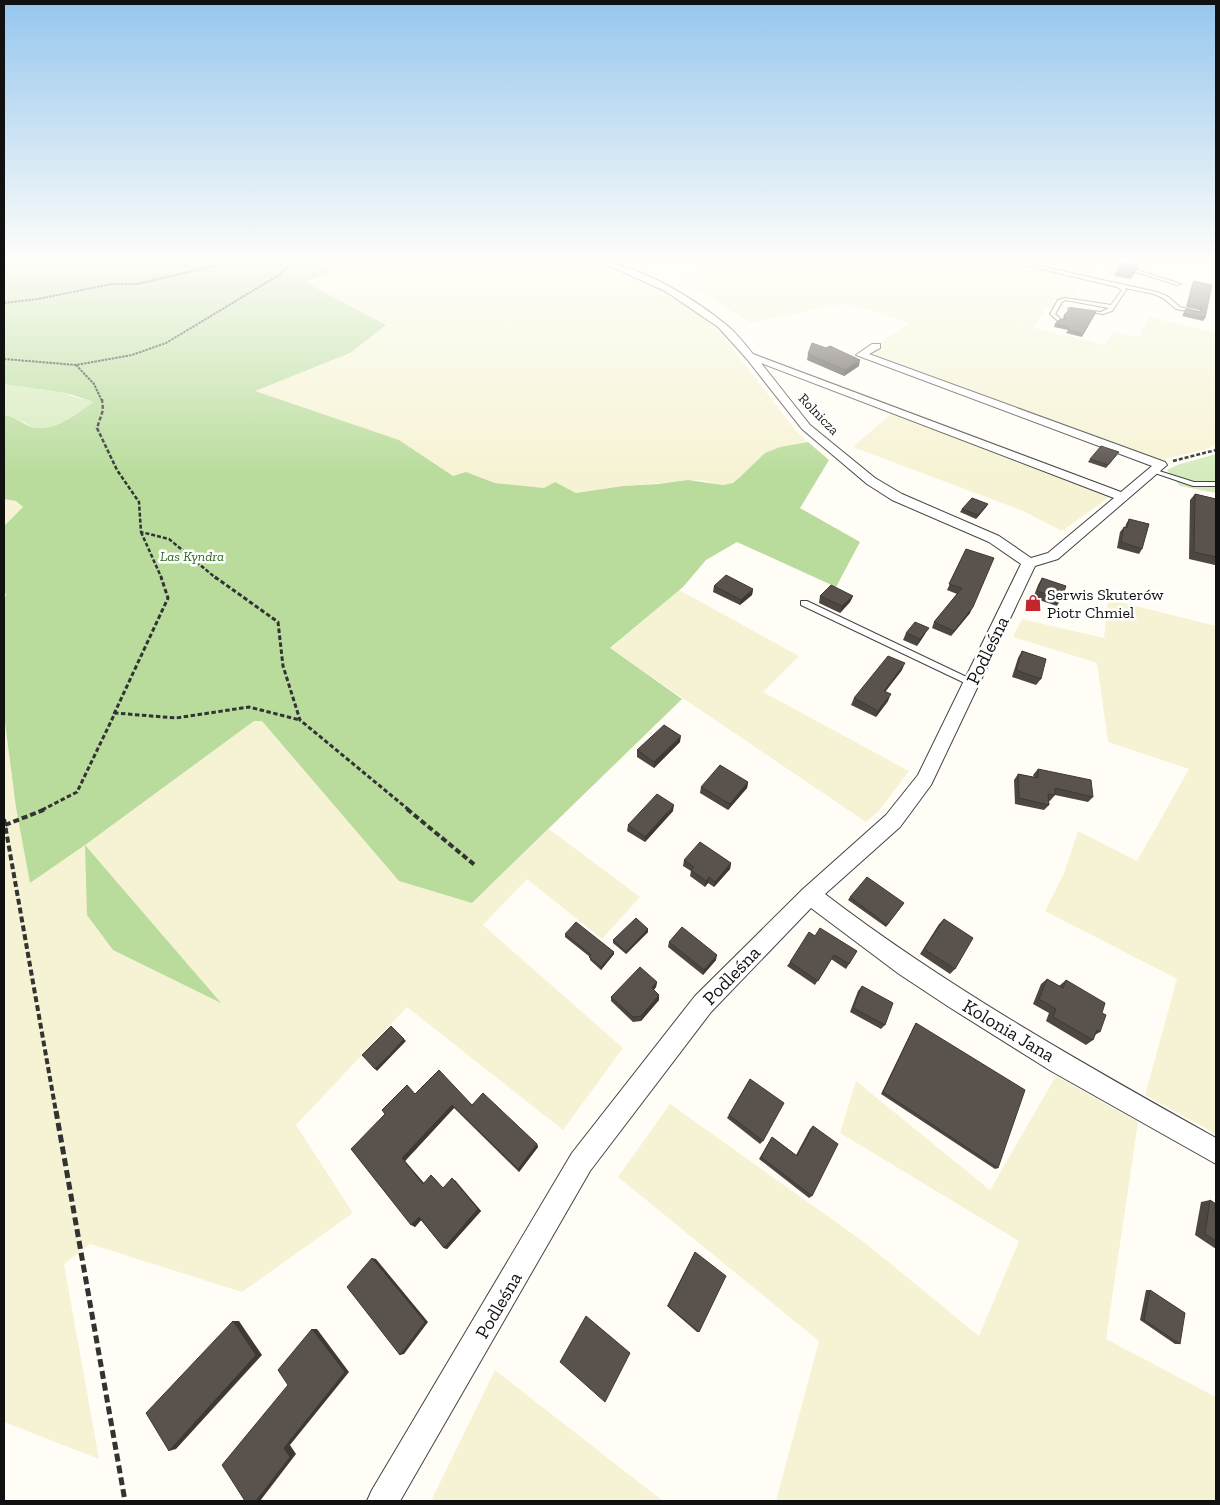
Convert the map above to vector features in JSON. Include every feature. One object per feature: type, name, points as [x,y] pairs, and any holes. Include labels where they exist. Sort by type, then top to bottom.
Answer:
[{"type":"street","name":"Rolnicza","points":[[729,333],[750,356],[806,427],[871,481],[897,497],[994,539],[1029,563]]},
{"type":"street","points":[[876,346],[860,355],[1157,468],[1053,556],[1029,563]]},
{"type":"street","points":[[750,356],[1122,497]]},
{"type":"street","name":"Podleśna","points":[[383,1501],[581,1162],[703,1004],[810,894],[893,821],[925,780],[1029,563]]},
{"type":"street","name":"Kolonia Jana","points":[[810,894],[874,945],[986,1018],[1216,1152]]},
{"type":"lane","points":[[1157,468],[1193,484],[1216,484]]},
{"type":"lane","points":[[804,603],[972,683]]},
{"type":"path","points":[[4,360],[76,365],[132,355],[166,343],[182,333]]},
{"type":"path","points":[[5,825],[51,807],[76,792],[168,598],[162,579],[141,532],[139,502],[118,470],[97,428],[104,409],[100,394],[96,385],[76,365]]},
{"type":"path","points":[[1157,468],[1188,456],[1216,450]]},
{"type":"path","points":[[141,532],[169,538],[228,588],[278,622],[283,666],[300,720]]},
{"type":"path","points":[[114,715],[115,713],[176,718],[249,707],[300,720],[476,866]]},
{"type":"path","points":[[4,819],[126,1501]]},
{"type":"shaded area","points":[[366,333],[721,333],[795,430],[808,442],[780,447],[766,453],[733,483],[723,485],[699,480],[623,486],[576,493],[555,482],[544,488],[495,483],[466,472],[453,476],[399,440],[254,391],[350,353]]},
{"type":"shaded area","points":[[894,333],[1055,333],[1105,345],[1111,333],[1140,337],[1142,333],[1216,333],[1216,444],[1206,449],[1161,460],[862,352]]},
{"type":"shaded area","points":[[892,413],[1111,496],[1062,531],[1023,511],[853,447]]},
{"type":"shaded area","points":[[4,499],[16,501],[23,507],[4,526]]},
{"type":"shaded area","points":[[679,590],[799,656],[763,692],[909,771],[879,811],[866,822],[610,649]]},
{"type":"shaded area","points":[[1108,599],[1216,626],[1216,1134],[1145,1095],[1177,979],[1045,911],[1064,873],[1078,831],[1137,861],[1189,769],[1108,742],[1097,663],[1013,637],[1022,619],[1104,638]]},
{"type":"shaded area","points":[[4,715],[16,808],[30,883],[254,721],[262,721],[472,903],[549,829],[640,897],[602,939],[527,879],[483,925],[623,1048],[563,1130],[407,1007],[296,1125],[353,1213],[242,1292],[90,1244],[64,1264],[99,1459],[4,1422]]},
{"type":"shaded area","points":[[1056,1076],[1138,1122],[1106,1339],[1216,1397],[1216,1501],[776,1501],[819,1341],[618,1177],[670,1104],[864,1242],[979,1336],[1019,1241],[840,1133],[856,1081],[990,1190]]},
{"type":"shaded area","points":[[495,1370],[663,1501],[431,1501]]},
{"type":"green space","name":"Las Kyndra","points":[[4,333],[375,333],[350,353],[255,391],[399,440],[453,476],[466,472],[495,483],[544,488],[555,482],[576,493],[623,486],[688,480],[723,485],[733,483],[765,453],[780,447],[808,442],[829,460],[800,508],[860,542],[836,587],[737,542],[706,560],[683,587],[610,648],[682,699],[472,903],[399,881],[262,721],[254,721],[30,883],[16,808],[4,715],[4,602],[6,594],[4,593],[4,526],[23,507],[16,501],[4,499],[4,415],[13,417],[28,426],[45,428],[67,420],[94,402],[66,393],[4,384]]},
{"type":"green space","points":[[4,384],[66,393],[95,402],[57,425],[40,428],[33,427],[4,415]]},
{"type":"green space","points":[[1216,454],[1216,493],[1180,486],[1167,470],[1177,465]]},
{"type":"green space","points":[[85,845],[221,1003],[113,950],[87,915]]},
{"type":"building","points":[[812,343],[826,348],[830,346],[860,360],[845,370],[808,354]]},
{"type":"building","points":[[1101,446],[1119,452],[1108,465],[1090,459]]},
{"type":"building","points":[[1195,494],[1216,499],[1216,557],[1194,552]]},
{"type":"building","points":[[972,498],[988,504],[978,515],[962,509]]},
{"type":"building","points":[[1129,519],[1149,524],[1142,549],[1121,542],[1124,527],[1127,528]]},
{"type":"building","points":[[966,549],[994,558],[973,607],[954,631],[934,622],[962,588],[949,584]]},
{"type":"building","points":[[726,575],[753,589],[741,600],[714,586]]},
{"type":"building","points":[[1042,578],[1066,586],[1061,599],[1037,591]]},
{"type":"building","points":[[831,585],[853,596],[842,606],[820,596]]},
{"type":"building","points":[[915,622],[929,628],[920,639],[906,633]]},
{"type":"building","points":[[1022,651],[1046,659],[1041,679],[1016,670]]},
{"type":"building","points":[[888,656],[905,663],[884,691],[891,694],[878,711],[854,698]]},
{"type":"building","points":[[664,725],[681,736],[654,762],[637,750]]},
{"type":"building","points":[[720,765],[748,782],[730,804],[701,787]]},
{"type":"building","points":[[1038,769],[1091,780],[1093,797],[1055,788],[1055,795],[1048,794],[1049,805],[1019,798],[1018,774],[1038,778]]},
{"type":"building","points":[[657,794],[674,805],[645,837],[628,825]]},
{"type":"building","points":[[700,842],[731,863],[715,882],[709,877],[706,881],[691,870],[694,867],[684,860]]},
{"type":"building","points":[[867,877],[904,903],[887,925],[850,897]]},
{"type":"building","points":[[636,918],[648,929],[626,952],[613,940]]},
{"type":"building","points":[[944,919],[973,938],[955,969],[924,949]]},
{"type":"building","points":[[576,922],[614,952],[601,967],[589,957],[591,955],[565,934]]},
{"type":"building","points":[[682,927],[717,955],[704,970],[669,942]]},
{"type":"building","points":[[820,928],[857,951],[849,964],[834,955],[818,981],[790,962],[809,932],[815,936]]},
{"type":"building","points":[[640,967],[657,982],[652,988],[659,995],[641,1016],[633,1017],[611,997]]},
{"type":"building","points":[[1047,979],[1063,988],[1066,980],[1105,1003],[1102,1013],[1106,1015],[1100,1032],[1097,1030],[1093,1040],[1053,1017],[1056,1009],[1039,999]]},
{"type":"building","points":[[862,986],[893,1003],[885,1025],[853,1008]]},
{"type":"building","points":[[916,1023],[1025,1090],[998,1168],[883,1092]]},
{"type":"building","points":[[391,1026],[404,1039],[375,1069],[362,1055]]},
{"type":"building","points":[[439,1070],[472,1105],[483,1093],[537,1144],[518,1169],[452,1105],[402,1158],[423,1184],[431,1175],[443,1188],[452,1178],[478,1209],[444,1248],[419,1217],[411,1225],[351,1149],[385,1114],[382,1110],[407,1085],[415,1094]]},
{"type":"building","points":[[750,1079],[784,1103],[763,1141],[729,1115]]},
{"type":"building","points":[[813,1126],[838,1144],[812,1196],[761,1157],[772,1137],[797,1156]]},
{"type":"building","points":[[1210,1200],[1216,1204],[1216,1241],[1205,1234]]},
{"type":"building","points":[[695,1252],[726,1276],[699,1332],[668,1306]]},
{"type":"building","points":[[372,1258],[425,1322],[400,1355],[347,1287]]},
{"type":"building","points":[[1150,1290],[1185,1313],[1180,1344],[1144,1320]]},
{"type":"building","points":[[586,1316],[630,1353],[605,1402],[560,1362]]},
{"type":"building","points":[[233,1321],[256,1355],[169,1451],[146,1413]]},
{"type":"building","points":[[312,1329],[345,1372],[284,1448],[290,1457],[256,1501],[245,1501],[222,1465],[288,1385],[278,1370]]},
{"type":"place","name":"Serwis Skuterów Piotr Chmiel","points":[[1033,603]]}]
